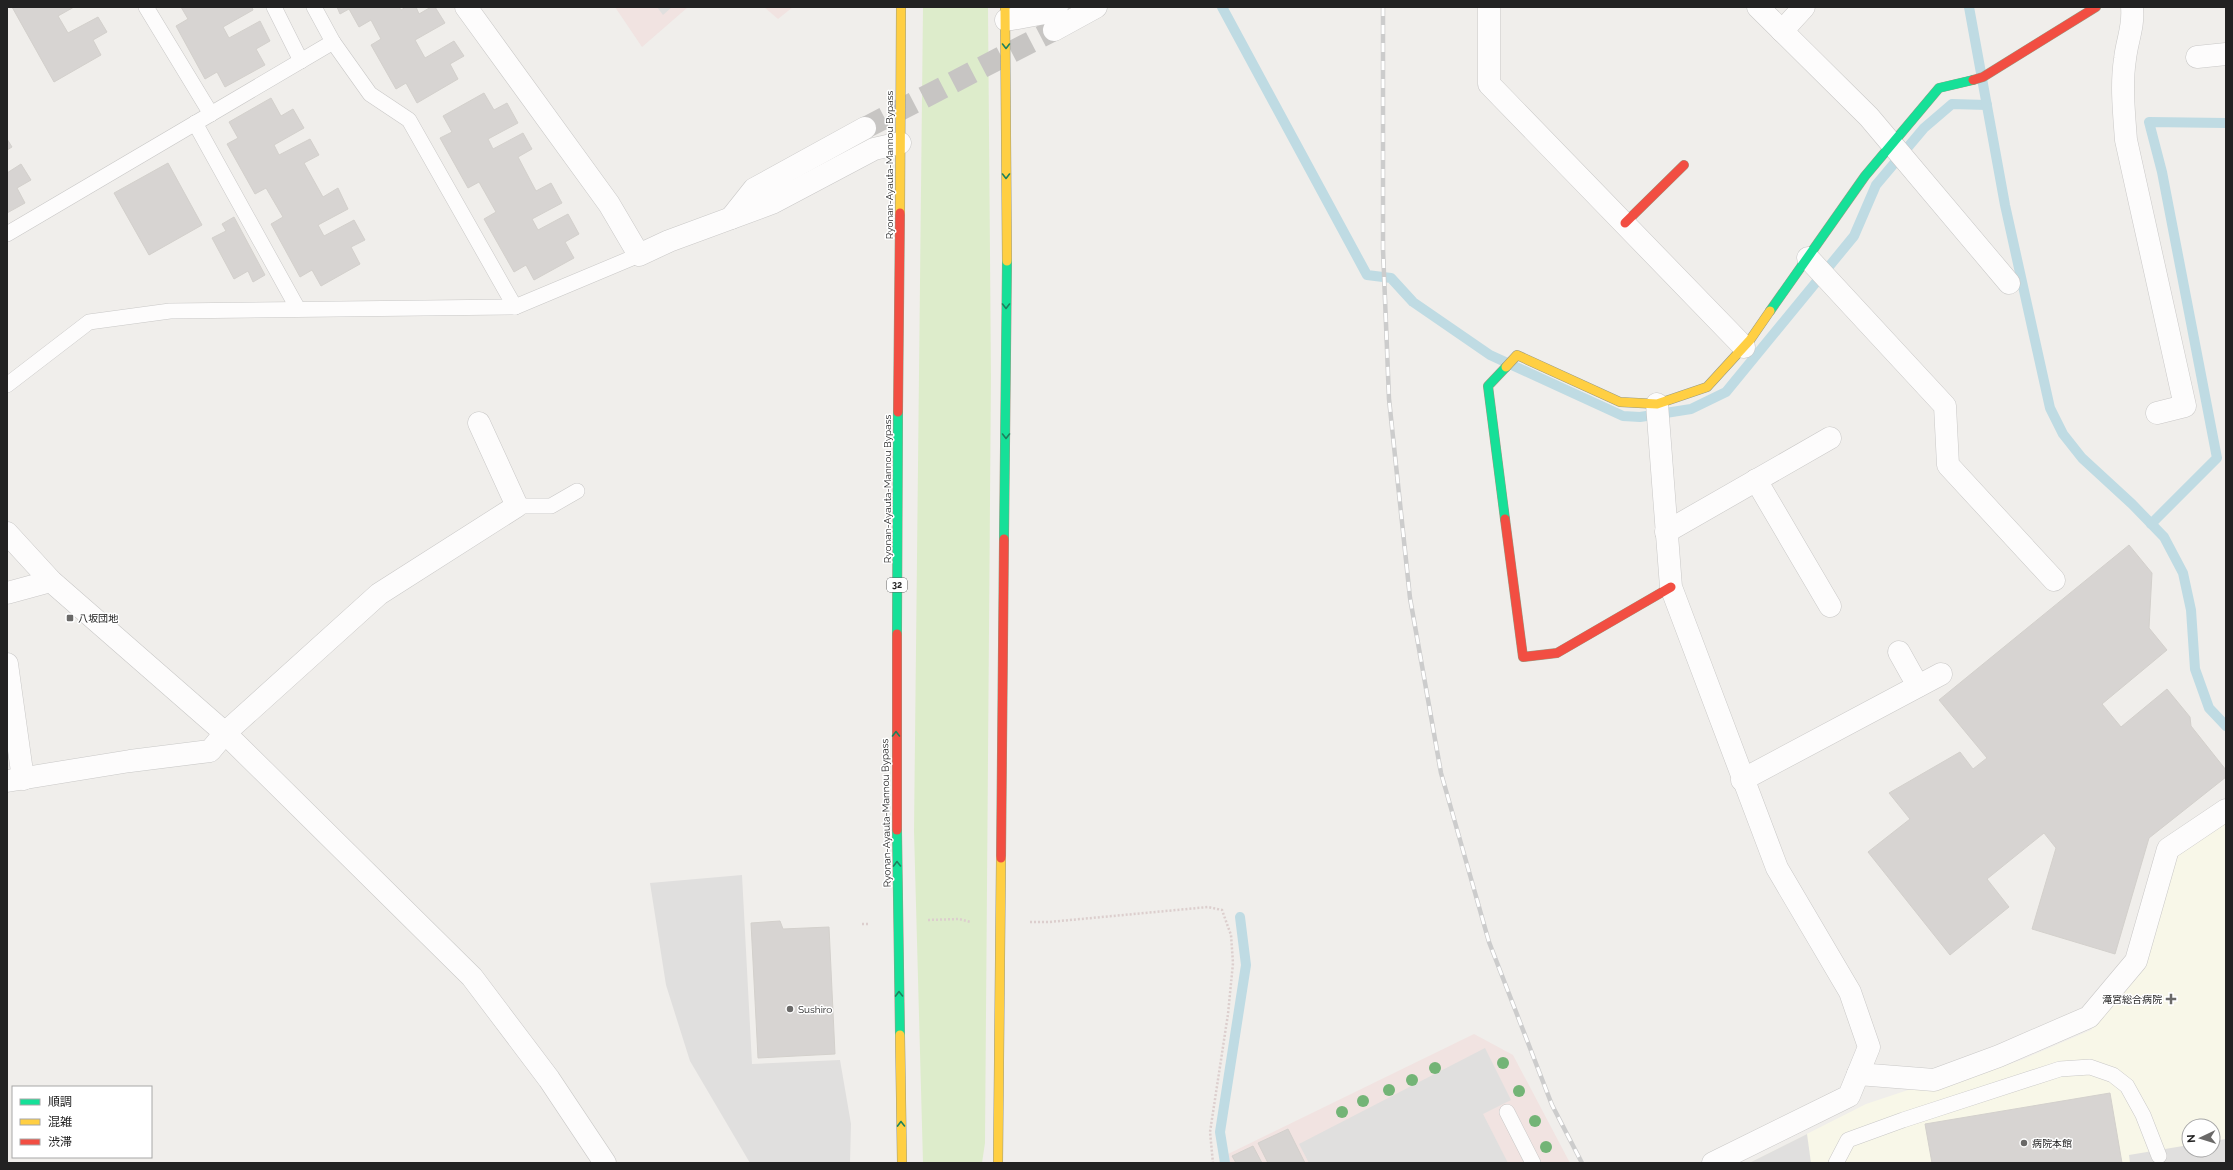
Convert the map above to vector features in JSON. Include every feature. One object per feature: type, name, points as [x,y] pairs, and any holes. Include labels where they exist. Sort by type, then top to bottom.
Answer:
[{"type":"main road","name":"Ryonan-Ayauta-Mannou Bypass","points":[[901,7],[896,752],[902,1163]]},
{"type":"main road","points":[[1671,587],[1557,653],[1523,656],[1488,386],[1517,355],[1620,402],[1657,412],[1707,387],[1818,269],[1865,176],[1898,151],[1940,88],[1981,78],[2084,11]]},
{"type":"main road","points":[[998,1163],[1006,303],[1005,13]]},
{"type":"main road","points":[[1625,223],[1684,165]]},
{"type":"street","points":[[466,7],[610,204],[639,255],[772,203],[874,150],[900,143]]},
{"type":"street","points":[[1005,13],[1045,14],[1057,7]]},
{"type":"street","points":[[1054,30],[1096,7]]},
{"type":"street","points":[[1489,7],[1489,84],[1744,347]]},
{"type":"street","points":[[1758,7],[1869,117],[2009,283]]},
{"type":"street","points":[[1782,31],[1804,7]]},
{"type":"street","points":[[2132,7],[2133,22],[2125,59],[2123,100],[2126,140],[2185,406],[2157,413]]},
{"type":"street","points":[[2196,57],[2226,54]]},
{"type":"street","points":[[731,218],[754,189],[865,128]]},
{"type":"street","points":[[1818,269],[1945,406],[1948,465],[2054,580]]},
{"type":"street","points":[[1657,412],[1671,587],[1742,780],[1777,868],[1850,992],[1869,1047],[1849,1096],[1713,1163]]},
{"type":"street","points":[[7,664],[15,780],[130,761],[210,751],[225,733],[379,594],[517,506],[479,423]]},
{"type":"street","points":[[1666,532],[1830,438]]},
{"type":"street","points":[[1756,480],[1830,606]]},
{"type":"street","points":[[7,533],[51,581],[225,733],[472,977],[549,1079],[605,1163]]},
{"type":"street","points":[[7,592],[51,581]]},
{"type":"street","points":[[1899,652],[1918,686]]},
{"type":"street","points":[[1742,780],[1941,674]]},
{"type":"street","points":[[1858,1074],[1934,1080],[1999,1056],[2089,1018],[2136,962],[2168,848],[2226,810]]},
{"type":"lane","points":[[146,7],[211,114]]},
{"type":"lane","points":[[274,7],[301,61]]},
{"type":"lane","points":[[314,7],[333,42],[370,94],[409,120],[515,307]]},
{"type":"lane","points":[[7,234],[333,42]]},
{"type":"lane","points":[[195,123],[298,309]]},
{"type":"lane","points":[[7,385],[89,322],[170,311],[515,307],[639,255]]},
{"type":"lane","points":[[517,506],[551,506],[578,491]]},
{"type":"lane","points":[[1836,1163],[1848,1140],[1903,1120],[2060,1069],[2090,1067],[2113,1075],[2127,1086],[2144,1115],[2160,1156]]},
{"type":"lane","points":[[1507,1112],[1533,1163]]},
{"type":"path","points":[[862,924],[959,919],[966,923],[1001,921],[1049,922],[1208,907],[1222,910],[1231,935],[1234,963],[1228,1014],[1210,1132],[1214,1163]]},
{"type":"shaded area","points":[[615,7],[688,7],[642,47]]},
{"type":"shaded area","points":[[657,7],[672,7],[663,15]]},
{"type":"shaded area","points":[[764,7],[793,7],[778,19]]},
{"type":"shaded area","name":"滝宮総合病院","points":[[2226,821],[2226,1163],[1749,1163],[1866,1104],[1917,1087],[1940,1088],[2021,1060],[2091,1030],[2142,968],[2175,854]]},
{"type":"shaded area","points":[[742,875],[752,1064],[840,1060],[851,1124],[850,1163],[750,1163],[690,1061],[666,985],[650,883]]},
{"type":"shaded area","points":[[1474,1034],[1513,1055],[1570,1163],[1227,1163],[1226,1155]]},
{"type":"shaded area","points":[[1485,1048],[1511,1100],[1483,1114],[1508,1163],[1309,1163],[1299,1144]]},
{"type":"shaded area","points":[[1807,1134],[1811,1163],[1749,1163]]},
{"type":"shaded area","points":[[2226,1139],[2226,1163],[2130,1163],[2129,1155],[2181,1146],[2181,1158],[2221,1158],[2221,1140]]},
{"type":"green space","points":[[923,7],[988,7],[991,376],[985,1143],[982,1163],[923,1163],[914,831]]},
{"type":"building","points":[[12,7],[74,7],[58,16],[68,33],[98,17],[107,32],[93,40],[101,55],[54,82]]},
{"type":"building","points":[[181,7],[252,7],[253,10],[223,27],[229,38],[260,21],[270,41],[256,49],[265,65],[225,87],[217,72],[205,79],[176,26],[188,19]]},
{"type":"building","points":[[337,7],[399,7],[401,10],[406,7],[416,7],[419,14],[431,7],[435,7],[445,23],[415,40],[425,58],[454,41],[464,56],[450,64],[458,79],[417,103],[406,83],[396,89],[371,45],[381,39],[371,20],[359,27],[349,9],[340,14]]},
{"type":"building","points":[[484,93],[494,110],[507,103],[518,123],[488,139],[493,149],[523,133],[532,149],[518,157],[536,191],[551,183],[562,203],[532,219],[538,230],[568,214],[579,234],[565,242],[574,258],[534,280],[526,265],[514,272],[484,219],[496,212],[479,182],[468,188],[440,138],[452,132],[443,116]]},
{"type":"building","points":[[271,98],[281,116],[293,109],[304,128],[274,145],[279,155],[310,139],[319,155],[304,163],[323,197],[338,188],[348,209],[318,225],[324,236],[354,220],[365,240],[351,247],[360,264],[321,286],[312,270],[300,277],[271,224],[283,217],[266,188],[255,194],[227,144],[238,138],[229,122]]},
{"type":"building","points":[[7,139],[12,147],[7,150]]},
{"type":"building","points":[[168,163],[202,225],[149,255],[114,193]]},
{"type":"building","points":[[21,164],[31,180],[17,188],[25,203],[7,213],[7,173]]},
{"type":"building","points":[[234,217],[265,275],[253,282],[248,271],[234,279],[212,238],[226,231],[222,224]]},
{"type":"building","points":[[2129,545],[2152,573],[2149,628],[2167,650],[2102,704],[2121,727],[2167,689],[2190,717],[2191,726],[2226,770],[2226,777],[2149,838],[2115,954],[2032,929],[2056,848],[2044,833],[1987,879],[2009,907],[1950,955],[1868,852],[1910,819],[1889,793],[1960,752],[1973,769],[1987,758],[1939,700]]},
{"type":"building","points":[[780,921],[783,929],[829,927],[835,1054],[758,1058],[751,923]]},
{"type":"building","name":"病院本館","points":[[2110,1093],[2122,1163],[1932,1163],[1925,1124]]},
{"type":"building","points":[[1288,1129],[1305,1163],[1268,1163],[1258,1143]]},
{"type":"building","points":[[1253,1146],[1262,1163],[1236,1163],[1232,1156]]},
{"type":"waterway","points":[[1222,7],[1367,275],[1391,278],[1413,302],[1490,355],[1623,416],[1640,417],[1691,409],[1726,392],[1854,236],[1876,185],[1924,128],[1952,104],[1987,105]]},
{"type":"waterway","points":[[1969,7],[2005,205],[2050,408],[2063,434],[2082,458],[2132,504],[2164,537],[2183,573],[2191,610],[2195,669],[2209,708],[2226,726]]},
{"type":"waterway","points":[[2151,524],[2217,458],[2162,172],[2149,122],[2226,123]]},
{"type":"waterway","points":[[1225,1163],[1220,1132],[1246,965],[1240,917]]},
{"type":"tunnel","points":[[865,128],[1054,30]]},
{"type":"railway","points":[[1383,7],[1383,249],[1389,399],[1410,598],[1441,773],[1489,942],[1552,1105],[1582,1163]]},
{"type":"traffic: fast","points":[[1770,311],[1865,176],[1939,88],[1973,80]]},
{"type":"traffic: fast","points":[[1004,539],[1007,261]]},
{"type":"traffic: fast","points":[[1505,519],[1488,386],[1506,367]]},
{"type":"traffic: fast","points":[[897,634],[898,412]]},
{"type":"traffic: fast","points":[[897,830],[900,1035]]},
{"type":"traffic: slow","points":[[900,213],[901,7]]},
{"type":"traffic: slow","points":[[1005,7],[1007,261]]},
{"type":"traffic: slow","points":[[1506,367],[1517,355],[1620,402],[1657,404],[1707,387],[1750,340],[1770,311]]},
{"type":"traffic: slow","points":[[998,1163],[1001,858]]},
{"type":"traffic: slow","points":[[900,1035],[902,1163]]},
{"type":"traffic: jam","points":[[1973,80],[1983,77],[2096,7]]},
{"type":"traffic: jam","points":[[1625,223],[1684,165]]},
{"type":"traffic: jam","points":[[898,412],[900,213]]},
{"type":"traffic: jam","points":[[1505,519],[1523,657],[1557,653],[1671,587]]},
{"type":"traffic: jam","points":[[1001,858],[1004,539]]},
{"type":"traffic: jam","points":[[897,634],[897,830]]},
{"type":"place","name":"八坂団地","points":[[70,618]]},
{"type":"place","name":"滝宮総合病院","points":[[2171,999]]},
{"type":"place","name":"Sushiro","points":[[790,1009]]},
{"type":"place","name":"病院本館","points":[[2024,1143]]}]
